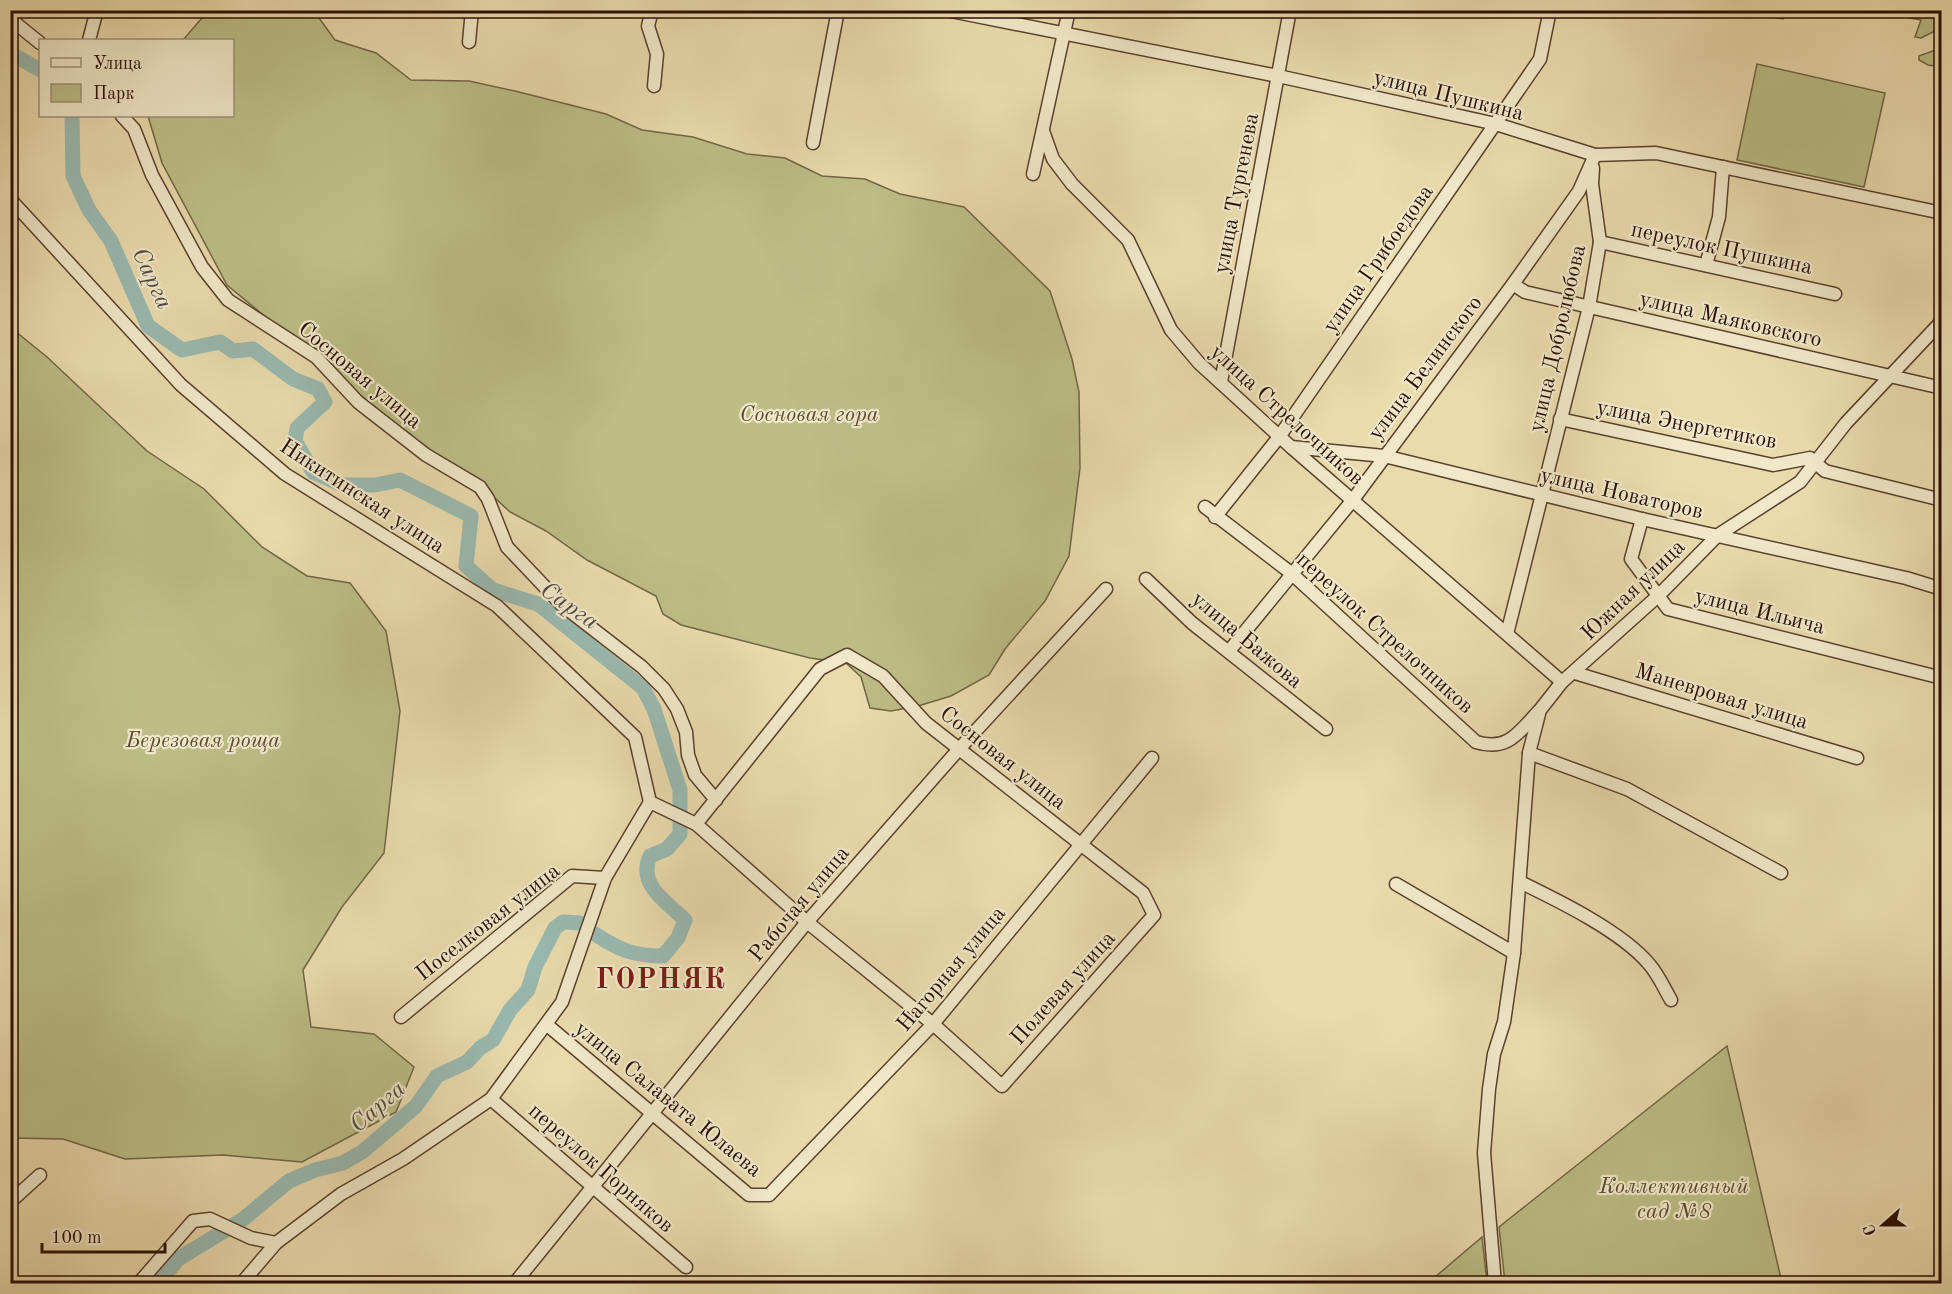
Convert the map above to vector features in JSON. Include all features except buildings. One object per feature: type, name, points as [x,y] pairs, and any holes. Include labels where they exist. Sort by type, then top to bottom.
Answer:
[{"type":"street","points":[[16,10],[14,22],[39,42]]},
{"type":"street","points":[[89,39],[97,10]]},
{"type":"street","points":[[469,42],[472,10]]},
{"type":"street","points":[[652,10],[648,26],[657,54],[654,86]]},
{"type":"street","points":[[813,143],[838,10]]},
{"type":"street","name":"улица Пушкина","points":[[946,10],[1278,76],[1496,124],[1595,155],[1656,153],[1941,213]]},
{"type":"street","points":[[1033,174],[1066,34],[1069,10]]},
{"type":"street","name":"улица Тургенева","points":[[1221,382],[1290,10]]},
{"type":"street","name":"улица Грибоедова","points":[[1215,517],[1279,436],[1540,59],[1550,10]]},
{"type":"street","name":"Сосновая улица","points":[[123,117],[134,129],[152,174],[202,267],[228,300],[316,357],[358,402],[426,455],[480,488],[488,499],[507,547],[562,605],[642,667],[664,689],[677,709],[686,732],[688,755],[695,775],[716,800],[820,669],[847,655],[883,676],[926,723],[1143,893],[1154,915]]},
{"type":"street","name":"улица Стрелочников","points":[[1043,131],[1055,163],[1072,184],[1128,240],[1171,330],[1199,363],[1291,447],[1562,682]]},
{"type":"street","name":"улица Добролюбова","points":[[1507,634],[1589,307],[1600,242],[1592,184],[1595,155]]},
{"type":"street","name":"улица Белинского","points":[[1229,651],[1291,573],[1353,501],[1579,191],[1595,155]]},
{"type":"street","points":[[1707,265],[1719,217],[1723,167]]},
{"type":"street","name":"Никитинская улица","points":[[10,199],[181,385],[285,474],[497,606],[635,737],[650,802]]},
{"type":"street","name":"переулок Пушкина","points":[[1600,242],[1835,294]]},
{"type":"street","name":"улица Маяковского","points":[[1513,284],[1525,292],[1941,388]]},
{"type":"street","name":"Южная улица","points":[[1495,1284],[1484,1154],[1494,1054],[1504,1022],[1514,953],[1529,753],[1540,710],[1562,682],[1575,673],[1658,596],[1718,535],[1800,482],[1887,376],[1941,321]]},
{"type":"street","name":"улица Энергетиков","points":[[1560,418],[1773,465],[1810,458],[1817,461]]},
{"type":"street","name":"улица Новаторов","points":[[1291,447],[1384,456],[1642,519],[1906,578],[1941,589]]},
{"type":"street","points":[[1817,461],[1825,471],[1941,500]]},
{"type":"street","name":"переулок Стрелочников","points":[[1204,507],[1291,573],[1476,742],[1489,746],[1510,741],[1540,710]]},
{"type":"street","name":"улица Ильича","points":[[1642,519],[1631,559],[1668,609],[1941,678]]},
{"type":"street","name":"улица Бажова","points":[[1146,579],[1192,623],[1326,729]]},
{"type":"street","name":"Рабочая улица","points":[[514,1284],[807,922],[959,748],[1106,589]]},
{"type":"street","name":"Маневровая улица","points":[[1575,673],[1857,758]]},
{"type":"street","points":[[1529,753],[1627,789],[1781,873]]},
{"type":"street","name":"Нагорная улица","points":[[769,1195],[933,1024],[1152,758]]},
{"type":"street","points":[[687,818],[716,800]]},
{"type":"street","points":[[241,1284],[276,1243],[340,1194],[403,1159],[491,1099],[562,1002],[605,878],[650,802],[687,818],[807,922],[933,1024]]},
{"type":"street","name":"Поселковая улица","points":[[401,1017],[572,876],[605,878]]},
{"type":"street","points":[[1520,882],[1582,915],[1622,941],[1649,964],[1671,1000]]},
{"type":"street","points":[[1396,884],[1514,953]]},
{"type":"street","name":"Полевая улица","points":[[933,1024],[1002,1086],[1154,915]]},
{"type":"street","name":"улица Салавата Юлаева","points":[[546,1024],[749,1195],[769,1195]]},
{"type":"street","name":"переулок Горняков","points":[[491,1099],[686,1267]]},
{"type":"street","points":[[10,1202],[40,1175]]},
{"type":"street","points":[[138,1284],[193,1221],[210,1219],[251,1238],[276,1243]]},
{"type":"green space","name":"Сосновая гора","points":[[208,11],[314,11],[335,40],[376,53],[411,80],[469,81],[515,91],[606,114],[642,130],[693,137],[747,154],[785,158],[822,176],[865,179],[900,194],[964,207],[1050,291],[1072,359],[1079,392],[1080,468],[1069,556],[1045,601],[1005,649],[989,675],[951,696],[891,711],[870,708],[861,677],[846,663],[810,658],[681,625],[663,614],[656,596],[587,560],[546,531],[510,512],[468,473],[423,447],[227,285],[162,163],[148,117],[234,117],[234,39],[184,39]]},
{"type":"green space","points":[[1741,11],[1786,11],[1783,19]]},
{"type":"green space","points":[[1873,11],[1941,11],[1941,28],[1921,38],[1915,37],[1921,20]]},
{"type":"green space","points":[[1941,50],[1941,67],[1928,65],[1919,60],[1919,56]]},
{"type":"green space","points":[[1757,64],[1885,93],[1864,187],[1737,160]]},
{"type":"green space","name":"Березовая роща","points":[[10,327],[47,357],[147,451],[204,489],[262,547],[307,576],[350,583],[386,631],[400,711],[384,853],[342,907],[303,970],[311,1027],[374,1034],[414,1067],[396,1112],[302,1162],[223,1155],[125,1159],[63,1139],[11,1138]]},
{"type":"green space","name":"Коллективный сад №8","points":[[1727,1046],[1782,1283],[1505,1283],[1499,1227]]},
{"type":"green space","points":[[1482,1237],[1487,1283],[1428,1283]]},
{"type":"waterway","name":"Сарга","points":[[10,53],[39,69]]},
{"type":"waterway","name":"Сарга","points":[[72,117],[73,176],[89,210],[111,241],[148,326],[182,350],[220,342],[233,351],[253,349],[293,379],[318,389],[325,402],[297,428],[295,441],[313,472],[343,485],[375,485],[400,480],[471,516],[466,566],[493,590],[538,604],[643,688],[654,709],[680,790],[680,834],[667,849],[650,856],[647,876],[656,892],[685,920],[678,938],[663,956],[627,951],[595,934]]},
{"type":"waterway","name":"Сарга","points":[[158,1284],[178,1259],[242,1220],[289,1181],[315,1170],[343,1163],[362,1152],[388,1130],[416,1106],[437,1076],[467,1062],[480,1048],[493,1040],[510,1010],[528,990],[535,967],[555,928],[563,922],[580,923]]},
{"type":"district","name":"ГОРНЯК","points":[[661,978]]}]
